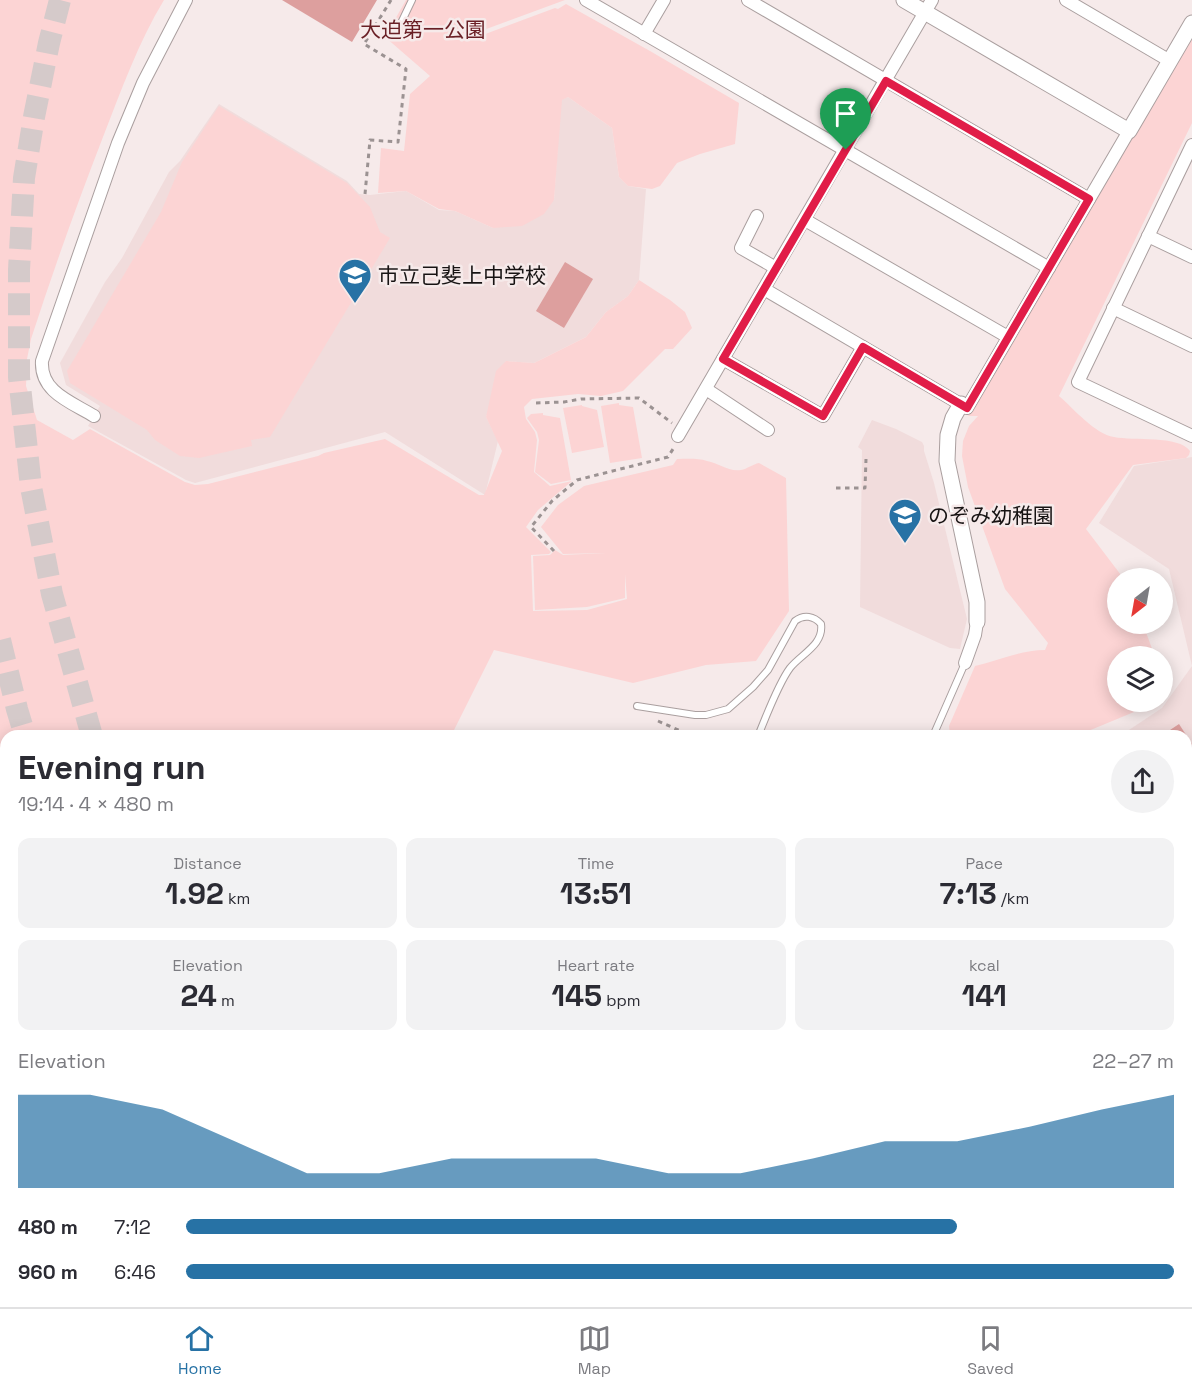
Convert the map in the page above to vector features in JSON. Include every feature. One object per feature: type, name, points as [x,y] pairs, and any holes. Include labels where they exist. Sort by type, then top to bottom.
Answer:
[{"type":"street","points":[[94,416],[50,388],[43,375],[42,361],[118,142],[143,83],[186,0]]},
{"type":"street","points":[[586,0],[1049,268]]},
{"type":"street","points":[[644,34],[664,0]]},
{"type":"street","points":[[748,0],[1089,199]]},
{"type":"street","points":[[904,0],[929,6],[1129,131]]},
{"type":"street","points":[[1066,0],[1170,60]]},
{"type":"street","points":[[680,433],[929,6]]},
{"type":"street","points":[[764,289],[967,408],[1192,23]]},
{"type":"street","points":[[1192,145],[1187,167],[1148,236],[1078,382],[1192,436]]},
{"type":"street","points":[[757,216],[741,248],[776,268]]},
{"type":"street","points":[[805,220],[1008,338]]},
{"type":"street","points":[[1148,236],[1192,257]]},
{"type":"street","points":[[1113,309],[1192,346]]},
{"type":"street","points":[[723,359],[823,416],[863,347]]},
{"type":"street","points":[[706,389],[768,430]]},
{"type":"street","points":[[961,404],[953,418],[948,435],[947,461],[976,602],[975,635],[965,663]]},
{"type":"lane","points":[[401,22],[412,0]]},
{"type":"lane","points":[[637,706],[695,715],[706,715],[728,708],[753,687],[768,670],[795,621],[802,616],[812,617],[821,624],[820,636],[814,646],[789,669],[761,730]]},
{"type":"lane","points":[[936,730],[965,663]]},
{"type":"path","points":[[365,194],[370,140],[398,142],[406,69],[364,44],[391,0]]},
{"type":"path","points":[[536,403],[581,399],[639,398],[670,422],[680,433]]},
{"type":"path","points":[[554,551],[531,527],[552,501],[577,480],[668,458]]},
{"type":"path","points":[[836,488],[865,488],[866,459]]},
{"type":"path","points":[[665,725],[677,730]]},
{"type":"shaded area","points":[[282,0],[377,0],[352,42]]},
{"type":"shaded area","name":"市立己斐上中学校","points":[[568,97],[612,128],[619,177],[628,186],[646,189],[639,280],[628,296],[606,312],[586,337],[534,363],[506,361],[486,417],[498,441],[485,495],[385,432],[195,483],[88,426],[100,406],[66,385],[60,363],[105,282],[122,258],[169,172],[180,161],[219,104],[347,181],[359,194],[406,191],[439,210],[455,211],[493,228],[554,200],[561,100]]},
{"type":"shaded area","points":[[565,262],[593,279],[564,328],[536,311]]},
{"type":"shaded area","name":"のぞみ幼稚園","points":[[872,420],[922,442],[924,446],[967,619],[960,649],[950,648],[860,607],[862,450],[858,447]]},
{"type":"shaded area","points":[[1192,457],[1192,666],[1173,586],[1173,568],[1167,568],[1099,523],[1134,466]]},
{"type":"shaded area","points":[[1192,666],[1192,730],[1129,730],[1156,712],[1173,712],[1173,693]]},
{"type":"shaded area","points":[[1179,724],[1183,730],[1170,730]]},
{"type":"green space","points":[[0,0],[164,0],[138,50],[116,102],[31,339],[27,359],[26,386],[37,420],[73,440],[90,429],[185,482],[195,485],[208,484],[385,439],[479,495],[484,495],[502,451],[486,417],[496,371],[506,361],[534,363],[586,337],[606,312],[628,296],[639,280],[685,312],[692,328],[673,349],[665,349],[623,391],[601,396],[578,394],[532,399],[524,407],[526,419],[535,432],[537,440],[534,472],[550,486],[572,481],[538,510],[526,527],[551,552],[531,555],[533,611],[587,610],[627,599],[625,574],[625,598],[587,607],[535,610],[533,556],[550,555],[555,550],[563,555],[605,553],[563,554],[541,527],[558,505],[584,486],[673,465],[677,459],[704,460],[736,470],[759,463],[786,478],[789,611],[756,661],[706,665],[633,683],[494,650],[454,730],[0,730]]},
{"type":"green space","name":"大迫第一公園","points":[[406,0],[565,0],[462,38],[480,36],[555,8],[558,9],[566,4],[739,103],[735,144],[677,163],[660,186],[652,189],[628,186],[619,177],[612,128],[568,97],[562,100],[554,200],[544,214],[522,226],[493,228],[455,211],[439,209],[406,191],[378,193],[381,148],[404,151],[410,94],[430,76],[385,37]]},
{"type":"green space","points":[[1192,37],[1192,123],[1059,396],[1092,426],[1107,435],[1166,441],[1184,446],[1190,451],[1186,458],[1133,465],[1086,529],[1116,568],[1107,568],[1107,634],[1147,634],[1151,646],[1107,646],[1107,712],[1134,712],[1091,730],[949,730],[949,726],[975,666],[1018,654],[1045,650],[1048,643],[1005,589],[968,487],[962,456],[963,441],[969,426],[978,416],[968,416]]},
{"type":"green space","points":[[219,106],[347,183],[370,207],[380,232],[390,238],[270,437],[251,440],[252,446],[199,458],[180,456],[155,440],[147,430],[70,383],[67,371],[161,212],[182,162]]},
{"type":"green space","points":[[619,403],[619,405],[633,407],[642,458],[610,463],[601,406]]},
{"type":"green space","points":[[582,405],[597,410],[604,447],[572,453],[563,408]]},
{"type":"green space","points":[[543,413],[543,415],[560,418],[571,480],[551,484],[535,472],[539,440],[537,432],[527,418],[531,414]]},
{"type":"tunnel","points":[[60,0],[34,117],[24,178],[19,270],[19,377],[31,487],[52,594],[90,730]]},
{"type":"tunnel","points":[[0,640],[23,730]]},
{"type":"place","name":"市立己斐上中学校","points":[[355,304]]},
{"type":"place","name":"のぞみ幼稚園","points":[[905,544]]},
{"type":"route","points":[[886,81],[1089,199],[967,408],[863,347],[823,416],[723,359],[846,150],[886,81]]}]
